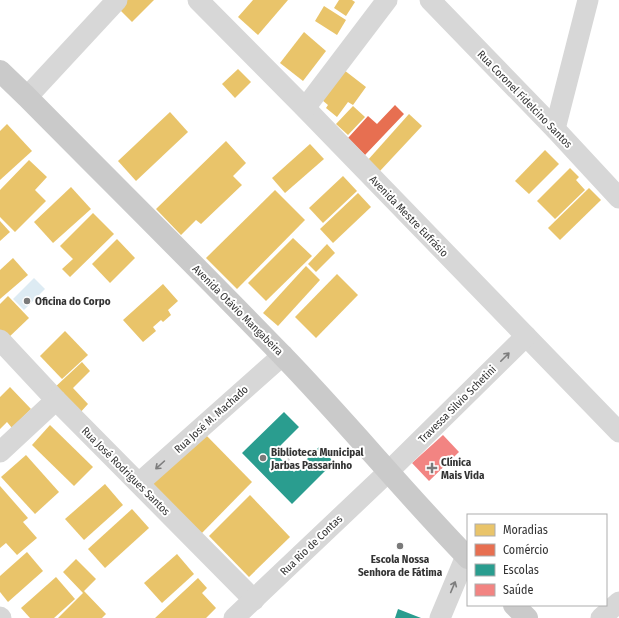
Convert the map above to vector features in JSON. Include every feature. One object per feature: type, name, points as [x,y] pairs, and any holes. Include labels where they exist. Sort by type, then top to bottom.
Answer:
[{"type":"main road","name":"Avenida Otávio Mangabeira","points":[[0,71],[283,355],[467,557]]},
{"type":"main road","points":[[515,606],[526,618]]},
{"type":"street","points":[[27,97],[117,0]]},
{"type":"street","name":"Avenida Mestre Eufrásio","points":[[198,0],[305,108],[619,432]]},
{"type":"street","points":[[305,108],[386,0]]},
{"type":"street","name":"Rua Coronel Fidelcino Santos","points":[[430,0],[555,129],[619,198]]},
{"type":"street","points":[[555,129],[588,0]]},
{"type":"street","name":"Travessa Silvio Schetini","points":[[388,472],[526,336]]},
{"type":"street","name":"Rua José Rodrigues Santos","points":[[0,340],[56,400],[254,600]]},
{"type":"street","name":"Rua José M. Machado","points":[[139,484],[283,355]]},
{"type":"street","points":[[0,452],[56,400]]},
{"type":"street","name":"Rua Rio de Contas","points":[[234,618],[388,472]]},
{"type":"street","points":[[440,618],[467,557]]},
{"type":"street","points":[[601,618],[619,602]]},
{"type":"path","points":[[285,463],[295,453]]},
{"type":"shaded area","points":[[34,278],[45,289],[24,310],[13,299]]},
{"type":"building: Moradias","points":[[124,0],[154,0],[132,22],[117,7]]},
{"type":"building: Moradias","points":[[253,0],[288,0],[258,35],[238,17]]},
{"type":"building: Moradias","points":[[339,0],[352,0],[355,2],[346,16],[334,8]]},
{"type":"building: Moradias","points":[[324,6],[346,20],[337,35],[315,21]]},
{"type":"building: Moradias","points":[[304,32],[326,51],[303,81],[280,63]]},
{"type":"building: Moradias","points":[[238,69],[251,82],[235,98],[222,84]]},
{"type":"building: Moradias","points":[[344,70],[366,87],[353,105],[348,102],[337,117],[326,108],[328,105],[322,100]]},
{"type":"building: Moradias","points":[[353,106],[365,117],[348,135],[336,124]]},
{"type":"building: Moradias","points":[[170,112],[188,132],[136,181],[118,161]]},
{"type":"building: Moradias","points":[[409,114],[422,126],[379,172],[367,161]]},
{"type":"building: Moradias","points":[[7,124],[32,151],[0,180],[0,131]]},
{"type":"building: Moradias","points":[[226,141],[246,163],[233,176],[242,185],[201,224],[196,220],[181,235],[156,209]]},
{"type":"building: Moradias","points":[[310,144],[324,159],[285,193],[272,178]]},
{"type":"building: Moradias","points":[[545,150],[559,164],[529,194],[515,181]]},
{"type":"building: Moradias","points":[[29,160],[47,177],[35,190],[46,201],[15,232],[0,217],[0,190]]},
{"type":"building: Moradias","points":[[570,168],[579,177],[576,180],[585,190],[555,219],[537,201]]},
{"type":"building: Moradias","points":[[343,176],[357,191],[323,223],[309,208]]},
{"type":"building: Moradias","points":[[71,187],[91,209],[53,243],[34,222]]},
{"type":"building: Moradias","points":[[589,188],[601,200],[560,240],[548,228]]},
{"type":"building: Moradias","points":[[275,190],[305,220],[237,289],[206,258]]},
{"type":"building: Moradias","points":[[358,193],[371,207],[333,243],[320,229]]},
{"type":"building: Moradias","points":[[93,213],[114,234],[70,277],[62,269],[73,259],[60,246]]},
{"type":"building: Moradias","points":[[0,221],[10,232],[0,241]]},
{"type":"building: Moradias","points":[[293,238],[312,256],[266,301],[248,283]]},
{"type":"building: Moradias","points":[[117,239],[135,258],[110,283],[92,264]]},
{"type":"building: Moradias","points":[[327,244],[335,253],[316,272],[308,264]]},
{"type":"building: Moradias","points":[[13,258],[28,275],[0,299],[0,270]]},
{"type":"building: Moradias","points":[[306,266],[320,280],[278,326],[263,313]]},
{"type":"building: Moradias","points":[[337,274],[358,295],[316,338],[295,317]]},
{"type":"building: Moradias","points":[[163,284],[178,301],[168,310],[171,315],[163,322],[161,320],[153,327],[156,331],[143,342],[123,320]]},
{"type":"building: Moradias","points":[[8,296],[29,318],[7,339],[0,332],[0,304]]},
{"type":"building: Moradias","points":[[65,331],[88,355],[62,379],[40,356]]},
{"type":"building: Moradias","points":[[82,362],[90,371],[73,388],[88,404],[78,415],[53,389]]},
{"type":"building: Moradias","points":[[10,387],[31,409],[12,428],[7,422],[0,429],[0,397]]},
{"type":"building: Moradias","points":[[50,425],[93,467],[74,486],[32,445]]},
{"type":"building: Moradias","points":[[203,432],[252,482],[200,535],[151,484]]},
{"type":"building: Moradias","points":[[26,455],[59,492],[35,514],[1,477]]},
{"type":"building: Moradias","points":[[105,484],[123,505],[84,540],[65,519]]},
{"type":"building: Moradias","points":[[0,486],[28,518],[23,522],[37,538],[17,555],[6,543],[0,548]]},
{"type":"building: Moradias","points":[[250,495],[290,537],[249,577],[209,536]]},
{"type":"building: Moradias","points":[[132,509],[149,528],[105,568],[88,549]]},
{"type":"building: Moradias","points":[[27,552],[43,571],[8,602],[0,592],[0,576]]},
{"type":"building: Moradias","points":[[177,554],[194,574],[162,603],[144,583]]},
{"type":"building: Moradias","points":[[76,559],[96,579],[84,591],[106,614],[102,618],[58,618],[83,593],[63,572]]},
{"type":"building: Moradias","points":[[56,577],[75,599],[54,618],[30,618],[21,608]]},
{"type":"building: Moradias","points":[[198,578],[207,588],[202,593],[216,608],[206,618],[155,618]]},
{"type":"building: Comércio","points":[[395,105],[404,114],[365,155],[348,138],[368,116],[377,124]]},
{"type":"building: Escolas","name":"Biblioteca Municipal Jarbas Passarinho","points":[[284,412],[299,427],[274,452],[294,472],[319,447],[334,462],[292,504],[242,453]]},
{"type":"building: Escolas","points":[[398,609],[421,618],[395,618]]},
{"type":"building: Saúde","points":[[443,435],[459,452],[429,481],[412,463]]},
{"type":"place","name":"Oficina do Corpo","points":[[27,301]]},
{"type":"place","name":"Biblioteca Municipal Jarbas Passarinho","points":[[263,458]]},
{"type":"place","name":"Clínica Mais Vida","points":[[432,468]]},
{"type":"place","name":"Escola Nossa Senhora de Fátima","points":[[400,546]]}]
